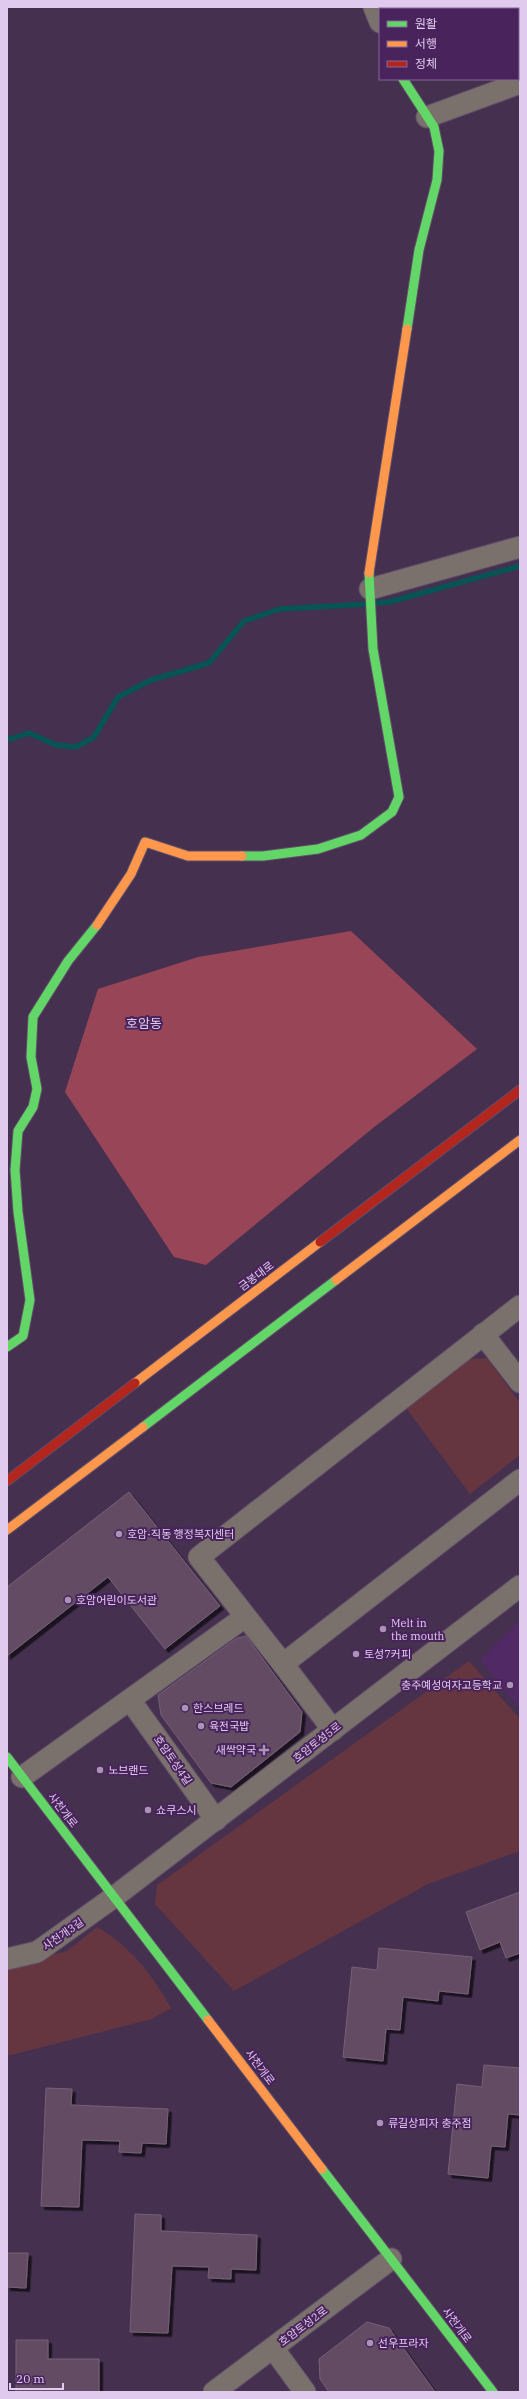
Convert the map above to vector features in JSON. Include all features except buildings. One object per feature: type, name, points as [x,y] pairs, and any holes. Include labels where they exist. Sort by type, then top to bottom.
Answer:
[{"type":"street","points":[[374,7],[379,20]]},
{"type":"street","points":[[7,1346],[23,1336],[30,1300],[18,1212],[15,1170],[18,1131],[33,1107],[37,1089],[31,1057],[33,1017],[68,961],[110,908],[131,874],[145,842],[188,856],[263,856],[310,850],[361,835],[392,812],[398,797],[370,618],[369,574],[419,250],[437,180],[439,151],[434,127],[403,80]]},
{"type":"street","points":[[427,117],[520,83]]},
{"type":"street","points":[[370,589],[520,548]]},
{"type":"street","name":"금봉대로","points":[[7,1481],[520,1090]]},
{"type":"street","points":[[7,1530],[520,1140]]},
{"type":"street","points":[[333,1730],[199,1557],[520,1306]]},
{"type":"street","points":[[483,1334],[520,1382]]},
{"type":"street","points":[[282,1664],[520,1480]]},
{"type":"street","name":"호암토성5로","points":[[114,1897],[520,1586]]},
{"type":"street","points":[[22,1777],[245,1617]]},
{"type":"street","name":"호암토성4길","points":[[130,1700],[216,1820]]},
{"type":"street","name":"사천개로","points":[[7,1757],[493,2392]]},
{"type":"street","name":"사천개3길","points":[[9,1956],[36,1952],[114,1897]]},
{"type":"street","name":"호암토성2로","points":[[214,2392],[391,2258]]},
{"type":"street","points":[[273,2348],[305,2392]]},
{"type":"shaded area","points":[[351,931],[477,1049],[373,1128],[206,1265],[174,1257],[65,1092],[98,989],[198,957]]},
{"type":"shaded area","points":[[487,1358],[520,1403],[520,1455],[470,1494],[406,1408],[467,1359]]},
{"type":"shaded area","name":"충주예성여자고등학교","points":[[520,1620],[520,1709],[480,1660]]},
{"type":"shaded area","points":[[469,1661],[520,1719],[520,1851],[428,1884],[234,1991],[155,1904],[157,1885]]},
{"type":"shaded area","points":[[97,1927],[121,1944],[140,1962],[171,2008],[152,2019],[7,2056],[7,1966],[67,1951]]},
{"type":"waterway","points":[[375,603],[389,602],[520,566]]},
{"type":"waterway","points":[[7,740],[29,733],[56,745],[76,747],[94,737],[118,697],[151,680],[209,663],[244,621],[280,609],[367,604]]},
{"type":"traffic: fast","points":[[404,80],[434,127],[439,151],[437,180],[419,250],[407,329]]},
{"type":"traffic: fast","points":[[242,856],[263,856],[318,849],[361,835],[392,812],[399,797],[373,649],[369,573]]},
{"type":"traffic: fast","points":[[7,1347],[23,1336],[30,1300],[18,1212],[15,1170],[18,1131],[33,1107],[37,1089],[31,1057],[33,1017],[68,961],[97,925]]},
{"type":"traffic: fast","points":[[143,1427],[336,1280]]},
{"type":"traffic: fast","points":[[7,1757],[208,2020]]},
{"type":"traffic: fast","points":[[322,2169],[493,2392]]},
{"type":"traffic: slow","points":[[369,573],[407,329]]},
{"type":"traffic: slow","points":[[97,925],[131,874],[145,842],[188,856],[242,856]]},
{"type":"traffic: slow","points":[[336,1280],[520,1140]]},
{"type":"traffic: slow","points":[[135,1383],[320,1242]]},
{"type":"traffic: slow","points":[[7,1530],[143,1427]]},
{"type":"traffic: slow","points":[[208,2020],[322,2169]]},
{"type":"traffic: jam","points":[[320,1242],[520,1090]]},
{"type":"traffic: jam","points":[[7,1481],[135,1383]]},
{"type":"place","name":"호암·직동 행정복지센터","points":[[119,1534]]},
{"type":"place","name":"호암어린이도서관","points":[[68,1600]]},
{"type":"place","name":"Melt in the mouth","points":[[383,1629]]},
{"type":"place","name":"토성7커피","points":[[356,1654]]},
{"type":"place","name":"충주예성여자고등학교","points":[[510,1685]]},
{"type":"place","name":"한스브레드","points":[[185,1708]]},
{"type":"place","name":"육전국밥","points":[[201,1726]]},
{"type":"place","name":"새싹약국","points":[[264,1750]]},
{"type":"place","name":"노브랜드","points":[[100,1770]]},
{"type":"place","name":"쇼쿠스시","points":[[148,1810]]},
{"type":"place","name":"류길상피자 충주점","points":[[380,2123]]},
{"type":"place","name":"선우프라자","points":[[370,2343]]},
{"type":"district","name":"호암동","points":[[144,1023]]}]
